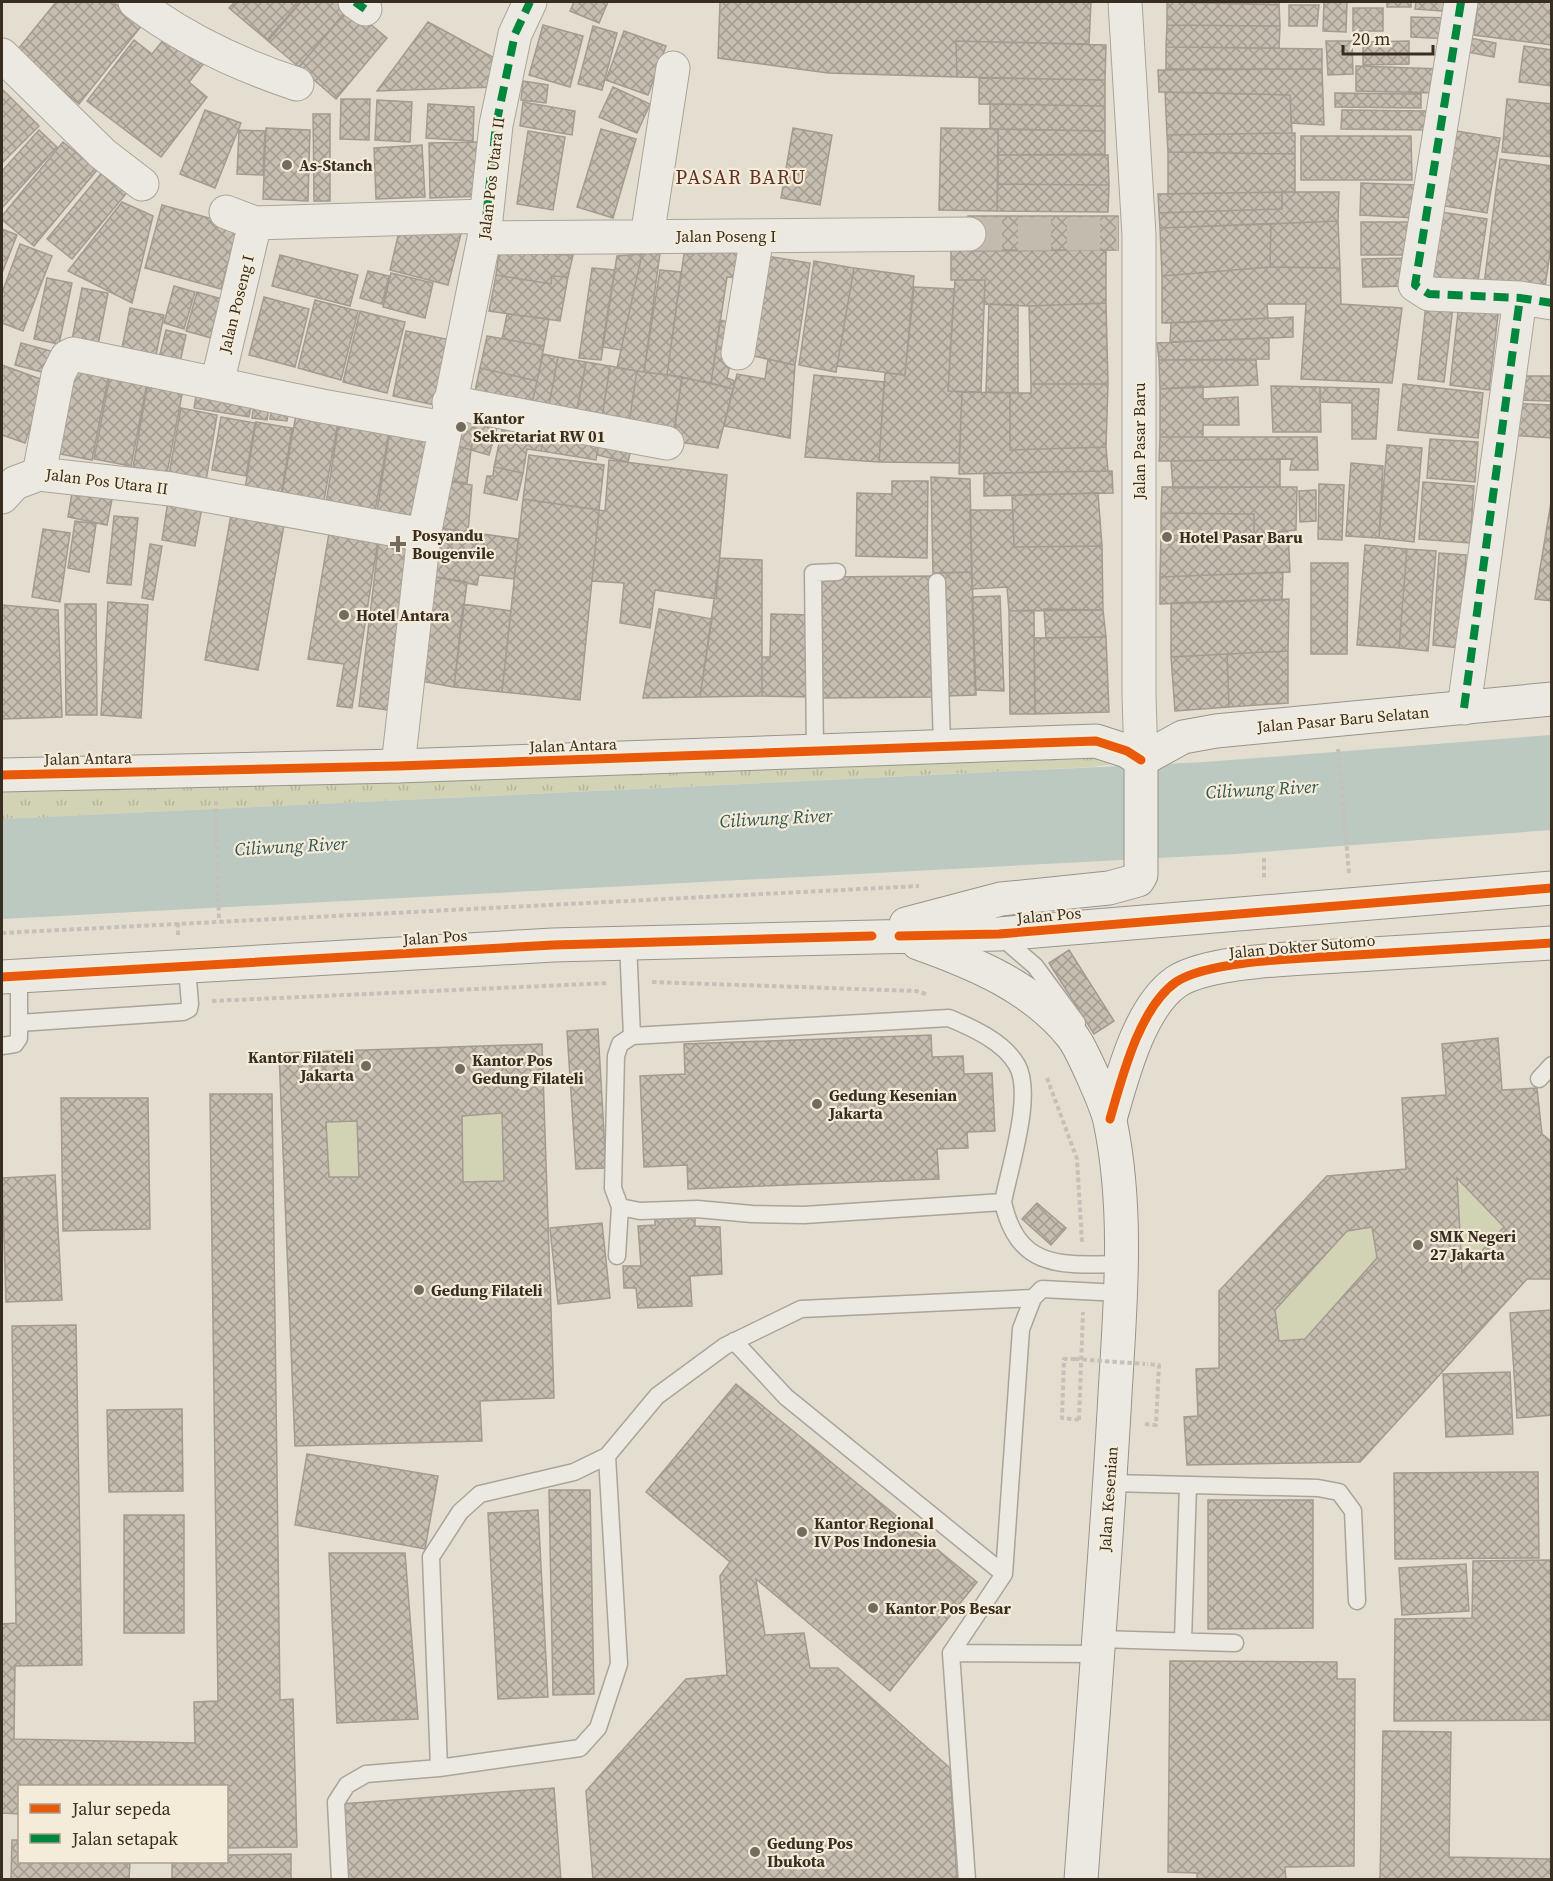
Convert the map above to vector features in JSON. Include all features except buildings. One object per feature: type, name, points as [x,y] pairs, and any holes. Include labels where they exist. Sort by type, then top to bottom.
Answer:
[{"type":"street","points":[[135,2],[161,21],[245,66],[297,84]]},
{"type":"street","name":"Jalan Pos Utara II","points":[[398,766],[424,535],[485,227],[499,114],[515,34],[530,2]]},
{"type":"street","name":"Jalan Pasar Baru","points":[[885,936],[924,918],[1001,899],[1109,888],[1140,874],[1142,762],[1128,235],[1125,2]]},
{"type":"street","points":[[1461,2],[1414,285],[1430,294],[1536,301],[1464,708]]},
{"type":"street","points":[[2,55],[104,154],[142,184]]},
{"type":"street","points":[[647,237],[673,68]]},
{"type":"street","name":"Jalan Poseng I","points":[[217,384],[240,218],[485,227],[647,237],[969,234]]},
{"type":"street","points":[[738,352],[757,236]]},
{"type":"street","name":"Jalan Pos Utara II","points":[[424,535],[171,489],[39,474],[58,375],[67,357],[73,354],[321,406],[447,415]]},
{"type":"street","points":[[447,415],[667,442]]},
{"type":"street","points":[[2,497],[15,483],[39,474]]},
{"type":"street","name":"Jalan Pasar Baru Selatan","points":[[1142,762],[1183,738],[1216,730],[1551,699]]},
{"type":"street","name":"Jalan Antara","points":[[2,775],[398,766],[1096,741],[1127,751],[1142,762]]},
{"type":"street","name":"Jalan Pos","points":[[10,977],[628,942],[999,934],[1551,888]]},
{"type":"street","points":[[885,936],[974,963],[1031,997],[1073,1037],[1110,1119]]},
{"type":"street","name":"Jalan Dokter Sutomo","points":[[1110,1119],[1132,1045],[1162,995],[1177,981],[1200,972],[1256,962],[1551,943]]},
{"type":"street","name":"Jalan Kesenian","points":[[1082,1880],[1110,1483],[1120,1278],[1119,1201],[1110,1119]]},
{"type":"lane","points":[[815,751],[813,573],[837,572]]},
{"type":"lane","points":[[938,582],[942,746]]},
{"type":"lane","points":[[999,934],[1035,966],[1065,1004],[1087,1038],[1110,1119]]},
{"type":"lane","points":[[628,942],[632,1036]]},
{"type":"lane","points":[[19,1023],[183,1012],[189,1009],[190,1002],[188,968]]},
{"type":"lane","points":[[2,1046],[15,1044],[19,1038],[19,1023],[10,977]]},
{"type":"lane","points":[[617,1256],[620,1207],[613,1188],[616,1056],[620,1044],[632,1036],[949,1018],[997,1044],[1017,1065],[1023,1084],[1022,1105],[1003,1202],[1019,1243],[1037,1257],[1084,1264],[1120,1278]]},
{"type":"lane","points":[[1539,1079],[1551,1065]]},
{"type":"lane","points":[[620,1207],[640,1211],[697,1209],[752,1214],[804,1215],[1003,1202]]},
{"type":"lane","points":[[967,1880],[951,1653],[1004,1574],[1021,1329],[1033,1298],[1042,1289],[1084,1290],[1120,1278]]},
{"type":"lane","points":[[439,1768],[431,1557],[460,1512],[480,1494],[574,1472],[607,1456],[657,1396],[734,1341],[801,1309],[1033,1298]]},
{"type":"lane","points":[[734,1341],[786,1397],[1004,1574]]},
{"type":"lane","points":[[340,1880],[336,1802],[347,1785],[366,1774],[439,1768],[580,1748],[598,1728],[619,1664],[607,1456]]},
{"type":"lane","points":[[1110,1483],[1318,1488],[1340,1492],[1353,1511],[1357,1601]]},
{"type":"lane","points":[[1183,1641],[1188,1485]]},
{"type":"lane","points":[[951,1653],[1183,1641],[1235,1642]]},
{"type":"path","points":[[1337,738],[1348,851]]},
{"type":"path","points":[[216,798],[219,921]]},
{"type":"path","points":[[2,933],[926,885]]},
{"type":"path","points":[[190,1002],[629,982],[916,991],[936,997]]},
{"type":"path","points":[[1046,1075],[1077,1159],[1084,1264]]},
{"type":"path","points":[[1079,1420],[1084,1290]]},
{"type":"path","points":[[1062,1418],[1064,1359],[1145,1364],[1158,1365],[1156,1425]]},
{"type":"green space","points":[[1096,741],[1141,760],[1092,767],[2,819],[2,776]]},
{"type":"green space","points":[[502,1113],[504,1181],[463,1182],[462,1116]]},
{"type":"green space","points":[[357,1121],[359,1177],[329,1177],[326,1122]]},
{"type":"green space","points":[[1457,1178],[1504,1227],[1462,1272]]},
{"type":"green space","points":[[1372,1227],[1377,1258],[1305,1339],[1279,1341],[1275,1310],[1347,1231]]},
{"type":"water","name":"Ciliwung River","points":[[1551,735],[1551,830],[1235,854],[2,919],[2,819],[1205,762]]},
{"type":"tunnel","points":[[969,234],[1118,234]]},
{"type":"marked path","points":[[355,2],[365,9]]},
{"type":"marked path","points":[[484,238],[496,125],[515,34],[530,2]]},
{"type":"marked path","points":[[1461,2],[1415,285],[1429,294],[1520,298],[1552,303]]},
{"type":"marked path","points":[[1464,708],[1520,298]]},
{"type":"cycle path","points":[[2,775],[398,766],[1096,741],[1127,751],[1141,760]]},
{"type":"cycle path","points":[[899,936],[999,934],[1552,888]]},
{"type":"cycle path","points":[[2,977],[553,945],[872,936]]},
{"type":"cycle path","points":[[1110,1119],[1120,1084],[1142,1026],[1163,994],[1176,982],[1192,974],[1212,968],[1263,961],[1552,943]]},
{"type":"place","name":"As-Stanch","points":[[287,165]]},
{"type":"place","name":"Kantor Sekretariat RW 01","points":[[461,427]]},
{"type":"place","name":"Hotel Pasar Baru","points":[[1167,537]]},
{"type":"place","name":"Posyandu Bougenvile","points":[[398,544]]},
{"type":"place","name":"Hotel Antara","points":[[344,615]]},
{"type":"place","name":"Kantor Filateli Jakarta","points":[[366,1066]]},
{"type":"place","name":"Kantor Pos Gedung Filateli","points":[[460,1069]]},
{"type":"place","name":"Gedung Kesenian Jakarta","points":[[817,1104]]},
{"type":"place","name":"SMK Negeri 27 Jakarta","points":[[1418,1245]]},
{"type":"place","name":"Gedung Filateli","points":[[419,1290]]},
{"type":"place","name":"Kantor Regional IV Pos Indonesia","points":[[802,1532]]},
{"type":"place","name":"Kantor Pos Besar","points":[[873,1608]]},
{"type":"place","name":"Gedung Pos Ibukota","points":[[755,1852]]},
{"type":"district","name":"PASAR BARU","points":[[741,177]]}]
